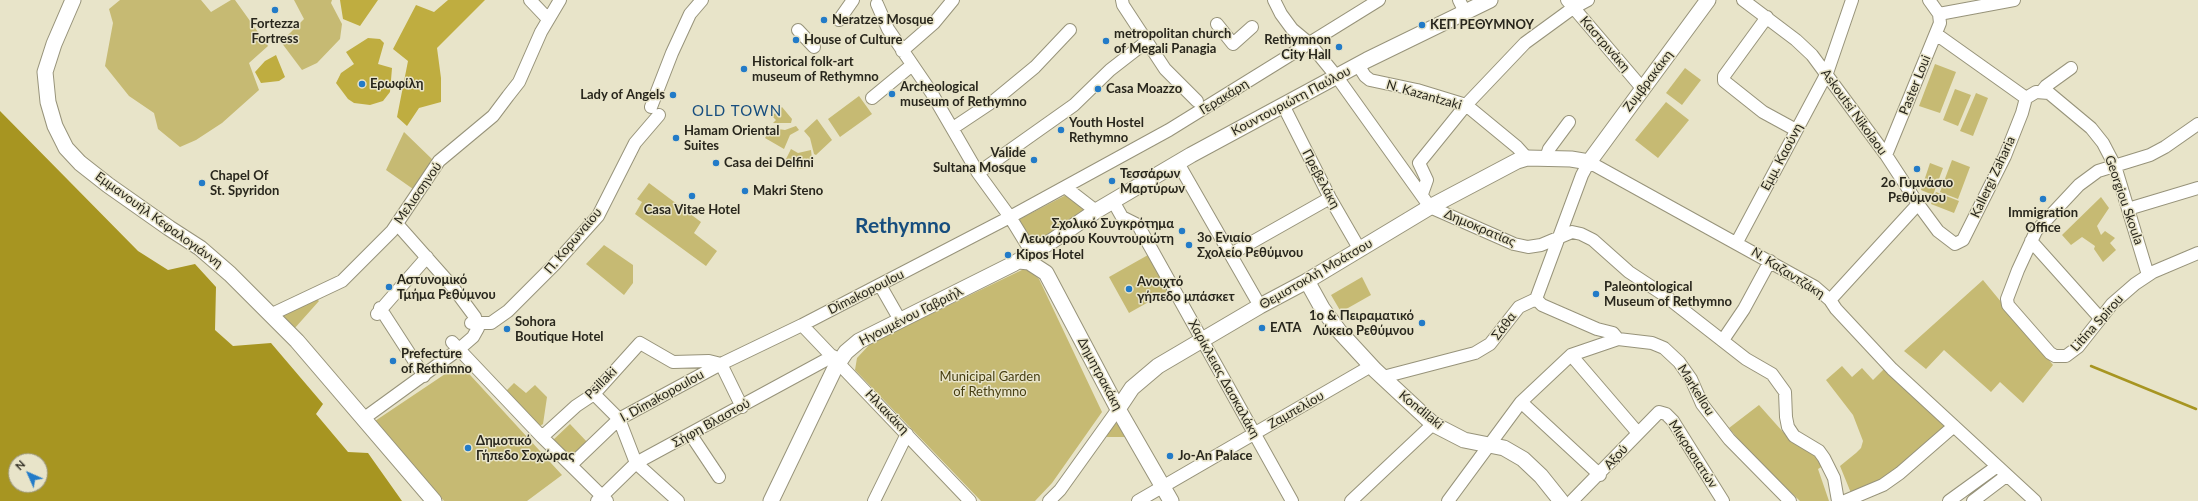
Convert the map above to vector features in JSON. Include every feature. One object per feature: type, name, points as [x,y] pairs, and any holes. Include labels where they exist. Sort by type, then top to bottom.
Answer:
[{"type":"main road","name":"Εμμανουήλ Κεφαλογιάννη","points":[[73,0],[54,44],[45,72],[48,102],[55,126],[63,143],[80,163],[120,193],[208,253],[230,274],[270,316],[301,345],[434,501]]},
{"type":"main road","name":"Κουντουριώτη Παύλου","points":[[1096,211],[1178,162],[1284,107],[1462,6],[1490,0]]},
{"type":"main road","name":"Ζυμβρακάκη","points":[[1589,162],[1708,0]]},
{"type":"main road","name":"Ν. Καζαντζάκη","points":[[1528,158],[1572,159],[1589,162]]},
{"type":"main road","name":"Θεμιστοκλή Μοάτσου","points":[[1118,408],[1132,388],[1158,366],[1260,306],[1307,281],[1430,207],[1517,161],[1528,158]]},
{"type":"main road","points":[[1019,261],[1096,211]]},
{"type":"main road","points":[[1046,273],[1045,263],[1047,252],[1052,241]]},
{"type":"main road","name":"Δημητρακάκη","points":[[1019,261],[1029,262],[1046,273],[1118,408],[1171,501]]},
{"type":"main road","name":"Ηγουμένου Γαβριήλ","points":[[770,501],[836,359],[859,341],[1019,261]]},
{"type":"main road","name":"Kondilaki","points":[[1307,281],[1322,308],[1339,331],[1371,366],[1433,424],[1464,440],[1504,448],[1523,459],[1541,476],[1561,501]]},
{"type":"street","points":[[530,0],[548,19]]},
{"type":"street","name":"Μελισσηνού","points":[[270,316],[342,281],[396,224],[439,161],[493,116],[512,92],[519,82],[548,19],[560,0]]},
{"type":"street","name":"Π. Κορωναίου","points":[[474,324],[491,323],[508,311],[555,264],[598,216],[635,143],[655,111],[672,52],[690,14],[702,0]]},
{"type":"street","points":[[838,20],[853,0]]},
{"type":"street","points":[[902,50],[934,23],[954,0]]},
{"type":"street","points":[[1122,0],[1123,5],[1146,42],[1165,69],[1197,101]]},
{"type":"street","name":"Δημοκρατίας","points":[[1274,0],[1281,14],[1292,29],[1310,44],[1337,77],[1430,207],[1514,244],[1528,247],[1541,246],[1561,235],[1572,232],[1581,234],[1593,240],[1629,272],[1664,295],[1746,359],[1772,374],[1785,392],[1788,427],[1794,436],[1819,451],[1824,458],[1834,478],[1838,501]]},
{"type":"street","name":"Γερακάρη","points":[[1065,187],[1169,130],[1379,0]]},
{"type":"street","points":[[1422,194],[1427,180],[1419,163],[1466,105],[1525,43],[1570,4],[1588,0]]},
{"type":"street","name":"Askoutsi Nikolaou","points":[[1743,0],[1796,40],[1827,73],[1886,155],[1918,204],[1938,231],[1949,240]]},
{"type":"street","name":"Εμμ. Καούνη","points":[[1737,242],[1827,73],[1852,0]]},
{"type":"street","points":[[1929,0],[1939,14],[2014,0]]},
{"type":"street","points":[[876,1],[888,29],[931,92],[978,173],[1010,217],[1032,253]]},
{"type":"street","name":"Καστρινάκη","points":[[1570,4],[1642,88]]},
{"type":"street","name":"Paster Loui","points":[[1886,155],[1936,34],[1940,23],[1939,14]]},
{"type":"street","points":[[1767,17],[1724,76],[1724,81],[1764,112],[1796,130]]},
{"type":"street","points":[[1217,24],[1233,44],[1252,27]]},
{"type":"street","points":[[798,30],[814,47]]},
{"type":"street","points":[[953,128],[995,100],[1035,67],[1070,30]]},
{"type":"street","points":[[1936,34],[2026,98],[2032,93],[2042,92],[2046,86],[2071,68]]},
{"type":"street","points":[[978,173],[1074,105],[1110,70],[1146,42]]},
{"type":"street","points":[[872,98],[912,65]]},
{"type":"street","name":"N. Kazantzaki","points":[[1358,65],[1365,76],[1370,80],[1417,90],[1466,105],[1517,147],[1528,158]]},
{"type":"street","name":"Georgiou Skoula","points":[[2042,92],[2056,97],[2086,123],[2103,143],[2115,166],[2148,275]]},
{"type":"street","name":"Kallergi Zaharia","points":[[1949,240],[1955,244],[1963,240],[2005,156],[2022,113],[2026,98]]},
{"type":"street","name":"Πρεβελάκη","points":[[1284,107],[1330,198],[1360,250]]},
{"type":"street","points":[[1546,158],[1549,149],[1569,122]]},
{"type":"street","points":[[2100,318],[2031,240],[2036,231],[2085,180],[2098,171],[2150,155],[2165,147],[2198,124]]},
{"type":"street","points":[[1178,162],[1260,306]]},
{"type":"street","points":[[1536,299],[1582,175],[1589,162]]},
{"type":"street","name":"Ν. Καζαντζάκη","points":[[1589,162],[1737,242],[1815,287],[1830,300],[1836,309],[1892,369],[1996,467],[2035,501]]},
{"type":"street","points":[[1010,217],[1065,187],[1096,211]]},
{"type":"street","points":[[2128,209],[2198,188]]},
{"type":"street","points":[[1231,254],[1330,198]]},
{"type":"street","name":"Χαρίκλειας Δασκαλάκη","points":[[1113,202],[1122,217],[1138,226],[1292,501]]},
{"type":"street","points":[[1830,300],[1918,204]]},
{"type":"street","name":"Dimakopoulou","points":[[721,364],[802,325],[1010,217]]},
{"type":"street","points":[[363,419],[424,376],[455,346],[473,337],[474,324],[464,301],[396,224]]},
{"type":"street","name":"Litina Spirou","points":[[2031,240],[2009,293],[2008,305],[2046,350],[2058,357],[2066,356],[2074,351],[2117,298],[2148,275],[2198,253]]},
{"type":"street","points":[[1722,340],[1744,309],[1770,261]]},
{"type":"street","points":[[424,376],[404,337],[378,311],[429,262]]},
{"type":"street","points":[[880,285],[900,320]]},
{"type":"street","name":"Markellou","points":[[1536,299],[1542,305],[1597,329],[1613,333],[1618,339],[1652,343],[1664,348],[1678,362],[1691,379],[1702,404],[1729,439],[1790,501]]},
{"type":"street","name":"Σάθα","points":[[1383,377],[1475,353],[1490,344],[1518,307],[1536,299]]},
{"type":"street","name":"Ηλιακάκη","points":[[802,325],[970,501]]},
{"type":"street","points":[[1448,501],[1521,402],[1571,355],[1618,339]]},
{"type":"street","name":"Psillaki","points":[[542,437],[576,406],[594,394],[640,343],[673,362],[710,361],[721,364]]},
{"type":"street","points":[[455,346],[604,500]]},
{"type":"street","points":[[1571,355],[1638,433]]},
{"type":"street","name":"Σήφη Βλαστού","points":[[604,500],[636,463],[836,359]]},
{"type":"street","points":[[721,364],[742,407]]},
{"type":"street","name":"I. Dimakopoulou","points":[[571,465],[619,419],[721,364]]},
{"type":"street","name":"Ζαμπελίου","points":[[1138,501],[1371,366]]},
{"type":"street","points":[[594,394],[619,419],[636,463],[678,501]]},
{"type":"street","points":[[1521,402],[1600,475]]},
{"type":"street","points":[[1049,501],[1060,490],[1118,408]]},
{"type":"street","name":"Αξού","points":[[1572,501],[1600,475],[1659,412]]},
{"type":"street","name":"Μικρασιατών","points":[[1659,412],[1666,414],[1673,421],[1723,501]]},
{"type":"street","points":[[1351,501],[1433,424]]},
{"type":"street","points":[[1845,501],[1883,485],[1900,473],[1954,426]]},
{"type":"street","points":[[874,501],[907,434]]},
{"type":"street","points":[[691,435],[719,477]]},
{"type":"street","points":[[1949,501],[1996,467]]},
{"type":"street","points":[[1973,501],[2006,476]]},
{"type":"green space","points":[[120,0],[201,0],[211,12],[231,0],[235,0],[268,46],[249,63],[259,90],[222,123],[196,140],[180,147],[158,129],[154,113],[129,96],[105,66],[113,23],[109,9]]},
{"type":"green space","points":[[294,0],[332,0],[331,3],[342,24],[340,39],[317,63],[302,70],[281,42],[304,19]]},
{"type":"green space","points":[[1935,64],[1956,72],[1940,113],[1919,106]]},
{"type":"green space","points":[[1685,68],[1701,80],[1682,105],[1666,93]]},
{"type":"green space","points":[[1955,89],[1971,95],[1958,126],[1943,120]]},
{"type":"green space","points":[[1976,93],[1988,98],[1973,136],[1960,131]]},
{"type":"green space","points":[[859,96],[872,114],[840,137],[828,119]]},
{"type":"green space","points":[[1666,102],[1689,120],[1658,158],[1635,140]]},
{"type":"green space","points":[[782,107],[792,119],[791,123],[773,123],[776,120],[773,115]]},
{"type":"green space","points":[[817,119],[832,140],[816,155],[814,154],[810,138],[804,131]]},
{"type":"green space","points":[[796,126],[799,130],[790,135],[784,149],[765,138],[771,128],[785,130]]},
{"type":"green space","points":[[404,132],[434,161],[413,189],[386,170]]},
{"type":"green space","points":[[791,149],[798,153],[811,150],[812,159],[805,163],[805,168],[800,169],[786,159]]},
{"type":"green space","points":[[1952,160],[1970,167],[1958,199],[1940,192]]},
{"type":"green space","points":[[1930,163],[1943,168],[1933,195],[1921,190]]},
{"type":"green space","points":[[649,183],[701,222],[694,233],[717,251],[706,266],[635,214],[642,202],[637,199]]},
{"type":"green space","points":[[1936,192],[1959,201],[1954,213],[1931,204]]},
{"type":"green space","points":[[1066,195],[1088,212],[1035,249],[1018,220]]},
{"type":"green space","points":[[2101,197],[2109,208],[2097,226],[2101,235],[2105,231],[2115,238],[2110,243],[2116,250],[2103,262],[2094,249],[2095,246],[2082,237],[2071,245],[2062,235]]},
{"type":"green space","points":[[604,245],[633,265],[633,283],[624,295],[586,264]]},
{"type":"green space","points":[[1148,255],[1168,291],[1129,313],[1109,277]]},
{"type":"green space","name":"Municipal Garden of Rethymno","points":[[1026,268],[1039,279],[1102,412],[1052,483],[1035,501],[981,501],[855,370],[857,358],[871,343]]},
{"type":"green space","points":[[1362,277],[1371,295],[1341,312],[1331,295]]},
{"type":"green space","points":[[1983,280],[2053,365],[2023,403],[2000,382],[1991,392],[1944,350],[1926,369],[1904,351]]},
{"type":"green space","points":[[316,298],[319,301],[294,329],[282,316]]},
{"type":"green space","name":"Δημοτικό Γήπεδο Σοχώρας","points":[[460,364],[562,475],[527,501],[444,501],[375,421]]},
{"type":"green space","points":[[1842,366],[1852,377],[1862,368],[1873,380],[1886,367],[1949,427],[1890,476],[1851,493],[1840,466],[1861,448],[1863,441],[1853,415],[1826,380]]},
{"type":"green space","points":[[514,383],[526,393],[535,385],[547,397],[543,424],[537,428],[504,393]]},
{"type":"green space","points":[[1759,405],[1783,432],[1826,464],[1818,469],[1829,501],[1800,501],[1751,454],[1729,428]]},
{"type":"green space","points":[[1117,423],[1125,437],[1106,437],[1112,426]]},
{"type":"green space","points":[[570,424],[588,443],[570,460],[552,441]]},
{"type":"shaded area","points":[[340,0],[378,0],[360,26],[343,19]]},
{"type":"shaded area","points":[[448,0],[485,0],[437,48],[441,78],[441,102],[419,108],[407,126],[397,117],[408,61],[393,49],[416,5],[434,12]]},
{"type":"shaded area","points":[[368,38],[380,39],[384,43],[378,64],[392,68],[390,92],[383,101],[370,105],[354,103],[348,99],[336,83],[341,73],[354,64],[346,52]]},
{"type":"shaded area","points":[[276,55],[285,77],[279,81],[261,83],[255,72],[265,61]]},
{"type":"shaded area","points":[[0,111],[138,251],[168,270],[195,264],[216,287],[215,330],[233,346],[271,343],[323,404],[316,414],[348,452],[368,453],[402,501],[0,501]]},
{"type":"waterway","points":[[2091,366],[2196,409]]},
{"type":"place","name":"Fortezza Fortress","points":[[275,10]]},
{"type":"place","name":"Neratzes Mosque","points":[[824,20]]},
{"type":"place","name":"ΚΕΠ ΡΕΘΥΜΝΟΥ","points":[[1422,25]]},
{"type":"place","name":"House of Culture","points":[[796,40]]},
{"type":"place","name":"metropolitan church of Megali Panagia","points":[[1106,41]]},
{"type":"place","name":"Rethymnon City Hall","points":[[1339,47]]},
{"type":"place","name":"Historical folk-art museum of Rethymno","points":[[744,69]]},
{"type":"place","name":"Ερωφίλη","points":[[362,84]]},
{"type":"place","name":"Casa Moazzo","points":[[1098,89]]},
{"type":"place","name":"Archeological museum of Rethymno","points":[[892,94]]},
{"type":"place","name":"Lady of Angels","points":[[673,95]]},
{"type":"place","name":"Youth Hostel Rethymno","points":[[1061,130]]},
{"type":"place","name":"Hamam Oriental Suites","points":[[676,138]]},
{"type":"place","name":"Valide Sultana Mosque","points":[[1034,160]]},
{"type":"place","name":"Casa dei Delfini","points":[[716,163]]},
{"type":"place","name":"2ο Γυμνάσιο Ρεθύμνου","points":[[1917,169]]},
{"type":"place","name":"Τεσσάρων Μαρτύρων","points":[[1112,181]]},
{"type":"place","name":"Chapel Of St. Spyridon","points":[[202,183]]},
{"type":"place","name":"Makri Steno","points":[[745,191]]},
{"type":"place","name":"Casa Vitae Hotel","points":[[692,196]]},
{"type":"place","name":"Immigration Office","points":[[2043,199]]},
{"type":"place","name":"Σχολικό Συγκρότημα Λεωφόρου Κουντουριώτη","points":[[1182,231]]},
{"type":"place","name":"3ο Ενιαίο Σχολείο Ρεθύμνου","points":[[1189,245]]},
{"type":"place","name":"Kipos Hotel","points":[[1008,255]]},
{"type":"place","name":"Αστυνομικό Τμήμα Ρεθύμνου","points":[[389,287]]},
{"type":"place","name":"Ανοιχτό γήπεδο μπάσκετ","points":[[1129,289]]},
{"type":"place","name":"Paleontological Museum of Rethymno","points":[[1596,294]]},
{"type":"place","name":"1ο & Πειραματικό Λύκειο Ρεθύμνου","points":[[1422,323]]},
{"type":"place","name":"ΕΛΤΑ","points":[[1262,328]]},
{"type":"place","name":"Sohora Boutique Hotel","points":[[507,329]]},
{"type":"place","name":"Prefecture of Rethimno","points":[[393,361]]},
{"type":"place","name":"Δημοτικό Γήπεδο Σοχώρας","points":[[468,448]]},
{"type":"place","name":"Jo-An Palace","points":[[1170,456]]},
{"type":"district","name":"OLD TOWN","points":[[737,111]]},
{"type":"district","name":"Rethymno","points":[[903,226]]}]
